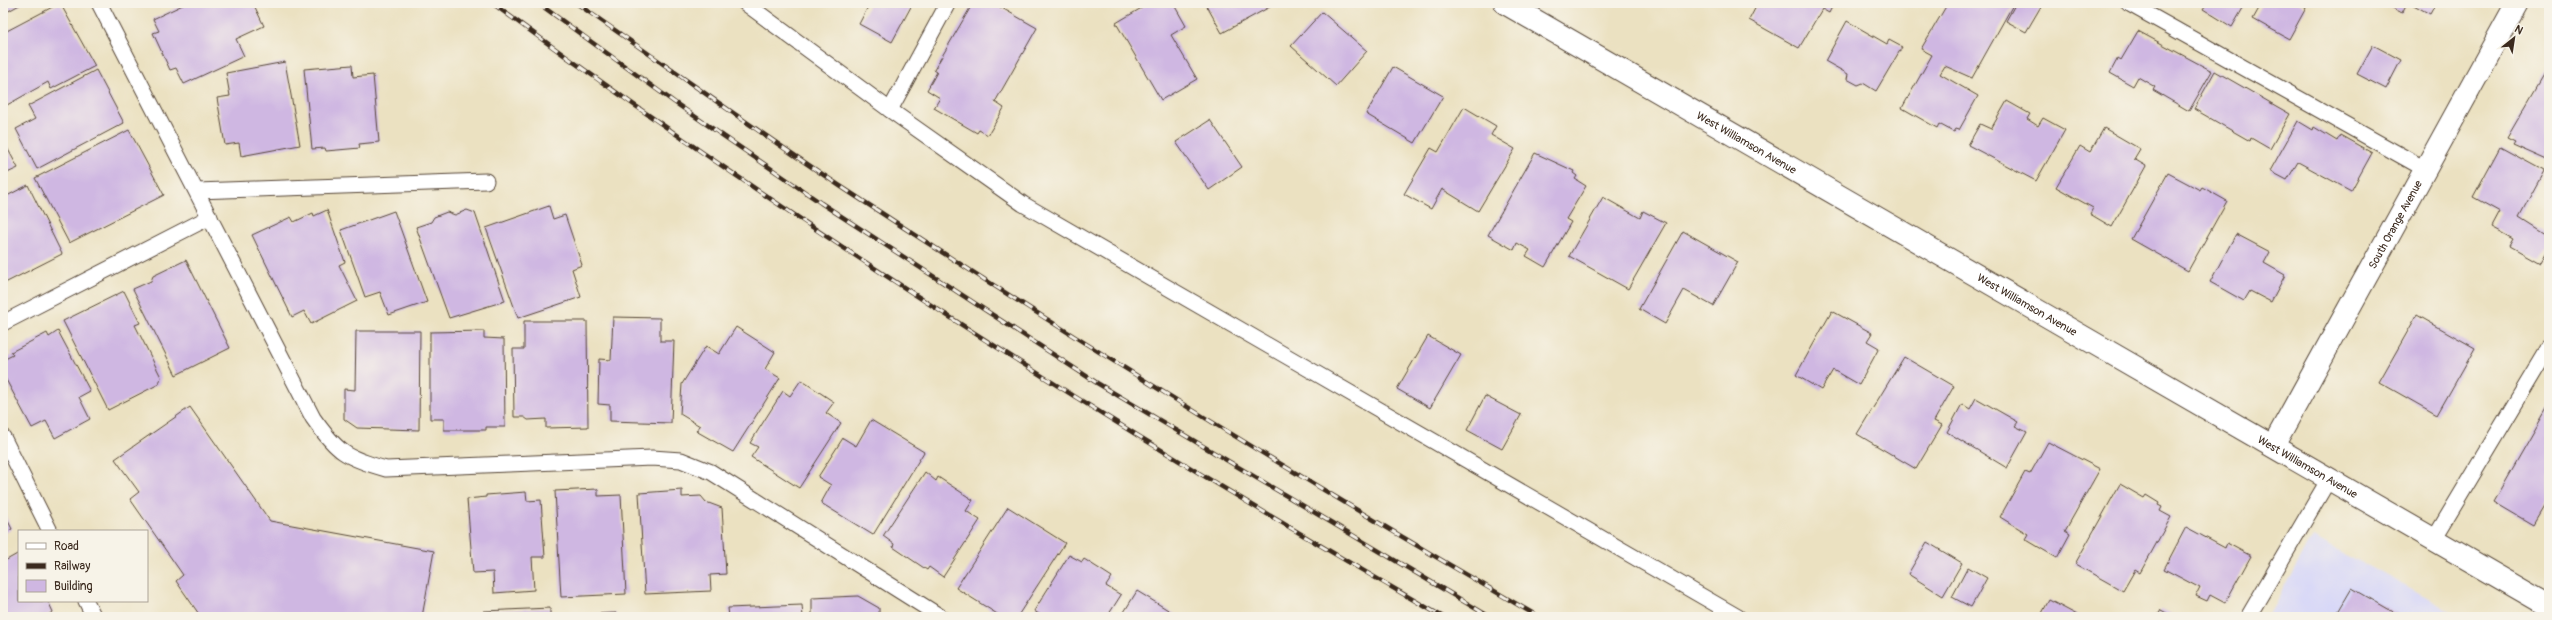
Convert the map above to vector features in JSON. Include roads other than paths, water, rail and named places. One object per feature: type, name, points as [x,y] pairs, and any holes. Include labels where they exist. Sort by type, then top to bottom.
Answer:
[{"type":"street","name":"West Williamson Avenue","points":[[1505,3],[2549,606]]},
{"type":"street","name":"South Orange Avenue","points":[[2273,446],[2517,3]]},
{"type":"lane","points":[[99,3],[313,418],[330,442],[355,461],[386,469],[652,458],[681,460],[711,472],[941,617]]},
{"type":"lane","points":[[745,3],[890,110],[1023,204],[1738,617]]},
{"type":"lane","points":[[890,110],[948,3]]},
{"type":"lane","points":[[2128,3],[2425,170]]},
{"type":"lane","points":[[197,191],[486,181]]},
{"type":"lane","points":[[3,323],[210,216]]},
{"type":"lane","points":[[2434,539],[2549,347]]},
{"type":"lane","points":[[3,437],[50,530]]},
{"type":"lane","points":[[2248,617],[2329,479]]},
{"type":"lane","points":[[86,602],[94,617]]},
{"type":"railway","points":[[492,3],[723,167],[840,246],[959,323],[1199,473],[1443,617]]},
{"type":"railway","points":[[538,3],[674,102],[821,203],[1097,383],[1490,617]]},
{"type":"railway","points":[[576,3],[807,164],[1012,297],[1274,460],[1539,617]]}]
